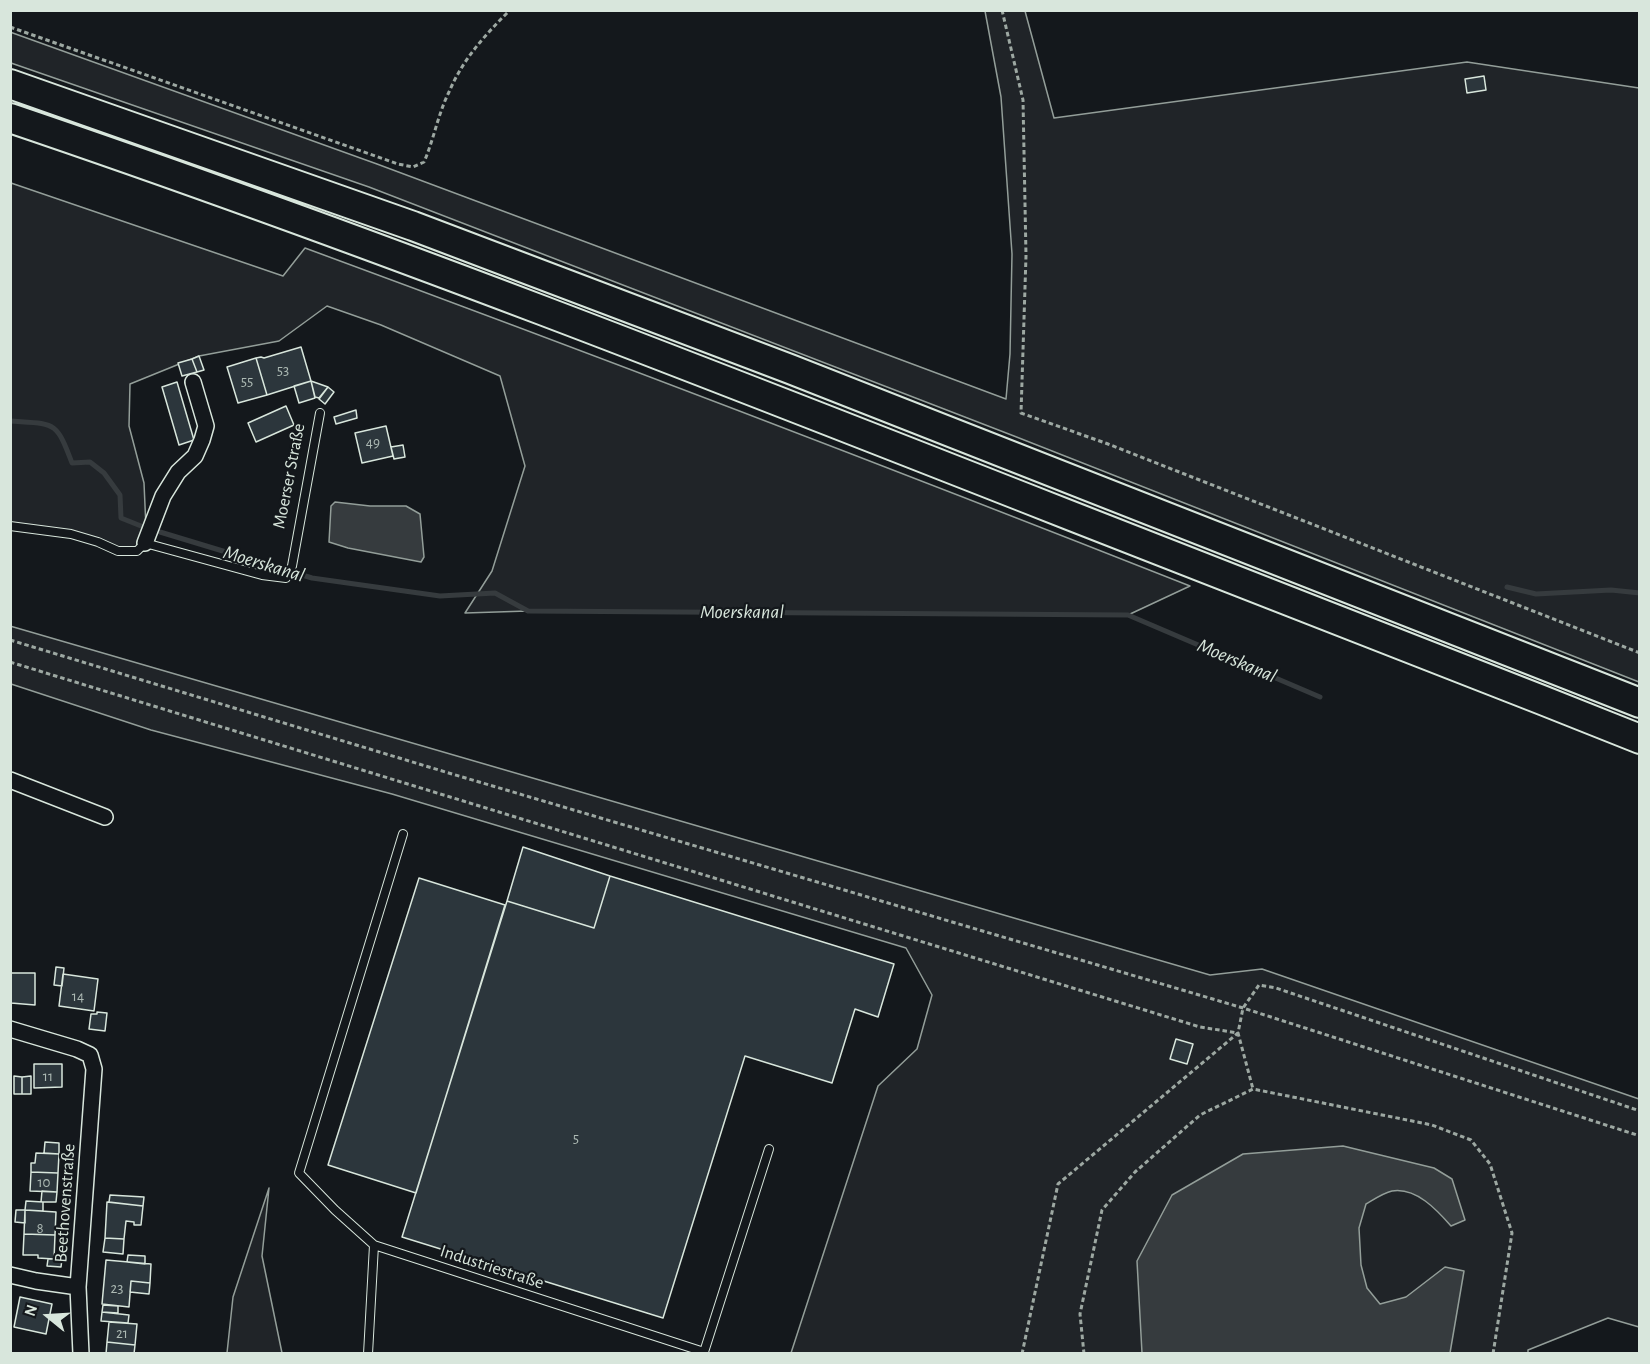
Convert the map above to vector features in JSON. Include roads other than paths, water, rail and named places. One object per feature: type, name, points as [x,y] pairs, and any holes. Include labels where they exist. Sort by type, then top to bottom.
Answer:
[{"type":"highway","points":[[10,84],[402,222],[756,356],[1640,703]]},
{"type":"highway","points":[[10,118],[125,157],[406,259],[775,398],[1640,739]]},
{"type":"street","points":[[145,543],[163,496],[178,472],[195,456],[202,440],[206,426],[194,382]]},
{"type":"street","points":[[10,780],[105,817]]},
{"type":"street","name":"Beethovenstraße","points":[[10,1029],[77,1048],[90,1055],[94,1069],[78,1287],[81,1353]]},
{"type":"street","points":[[10,1275],[78,1287]]},
{"type":"lane","name":"Moerser Straße","points":[[145,543],[262,575],[286,578],[292,566],[320,413]]},
{"type":"lane","points":[[10,526],[71,534],[118,551],[137,551],[145,543]]},
{"type":"lane","points":[[368,1353],[374,1245],[298,1173],[403,834]]},
{"type":"lane","name":"Industriestraße","points":[[374,1245],[703,1352],[769,1149]]},
{"type":"waterway","name":"Moerskanal","points":[[10,421],[45,424],[52,427],[62,439],[72,463],[90,462],[104,473],[120,495],[121,518],[146,528]]},
{"type":"waterway","name":"Moerskanal","points":[[160,532],[312,578],[440,596],[495,593],[528,611],[1128,615],[1320,697]]},
{"type":"waterway","name":"Moerskanal","points":[[1507,587],[1536,594],[1611,590],[1640,593]]}]
